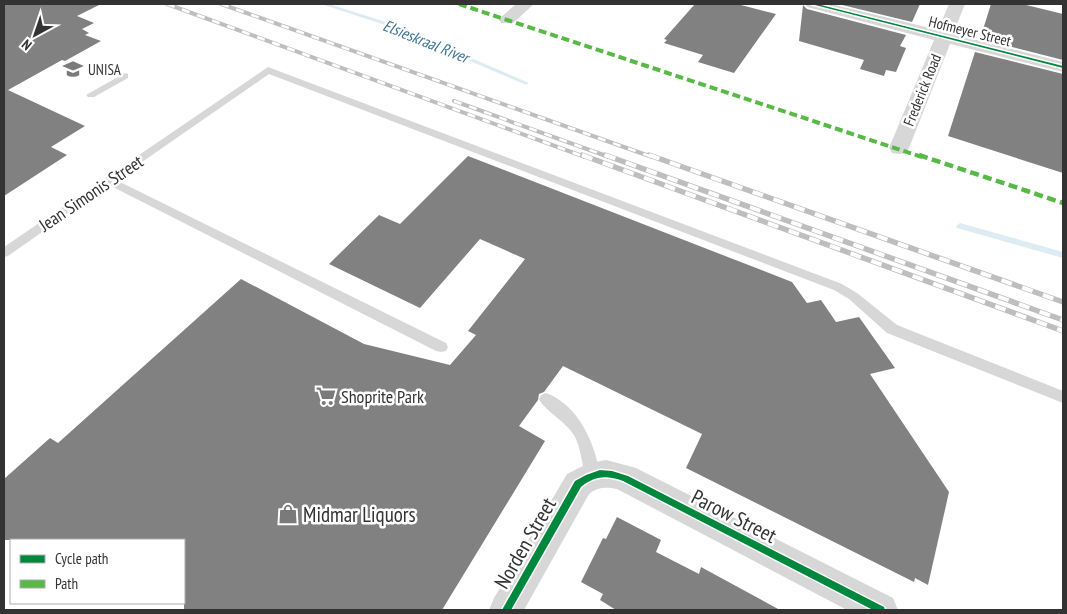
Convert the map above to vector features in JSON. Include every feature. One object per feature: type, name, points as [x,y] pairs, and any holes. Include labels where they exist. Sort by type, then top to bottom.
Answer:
[{"type":"street","points":[[507,19],[526,4]]},
{"type":"street","name":"Hofmeyer Street","points":[[813,4],[1063,68]]},
{"type":"street","name":"Frederick Road","points":[[900,148],[957,4]]},
{"type":"street","name":"Parow Street","points":[[583,483],[614,474],[625,478],[881,610]]},
{"type":"street","name":"Norden Street","points":[[506,610],[583,483]]},
{"type":"lane","name":"Jean Simonis Street","points":[[4,253],[268,70],[838,286],[852,294],[876,318],[892,329],[1063,397]]},
{"type":"lane","points":[[91,95],[125,76]]},
{"type":"lane","points":[[109,182],[441,347]]},
{"type":"lane","points":[[546,399],[564,412],[577,426],[584,441],[583,483]]},
{"type":"building","points":[[4,4],[101,4],[77,16],[94,23],[82,29],[89,33],[85,35],[101,41],[8,90],[85,126],[51,147],[67,155],[4,196]]},
{"type":"building","points":[[695,4],[737,4],[776,14],[734,73],[698,62],[703,55],[664,43],[667,40],[664,39]]},
{"type":"building","points":[[838,4],[920,4],[912,22]]},
{"type":"building","points":[[991,4],[1022,4],[1063,14],[1063,60],[980,39]]},
{"type":"building","points":[[803,5],[807,9],[906,35],[900,46],[906,48],[896,72],[886,70],[884,76],[860,69],[864,60],[799,41]]},
{"type":"building","points":[[975,52],[1063,74],[1063,173],[948,136]]},
{"type":"building","name":"Shoprite Park","points":[[468,156],[792,282],[807,303],[821,300],[836,322],[859,317],[895,368],[870,374],[949,492],[928,585],[915,578],[914,582],[686,468],[702,434],[563,366],[544,392],[539,394],[538,400],[519,426],[545,441],[442,610],[184,610],[185,539],[4,540],[4,479],[50,438],[58,443],[241,279],[364,344],[450,365],[476,335],[468,331],[525,259],[480,239],[420,308],[329,264],[379,215],[400,224]]},
{"type":"building","points":[[617,517],[661,540],[656,552],[699,574],[701,567],[780,610],[616,610],[600,600],[603,594],[581,582],[603,538],[606,539]]},
{"type":"waterway","name":"Elsieskraal River","points":[[324,4],[390,25],[526,83]]},
{"type":"waterway","name":"Elsieskraal River","points":[[960,226],[1063,255]]},
{"type":"railway","points":[[167,4],[585,157]]},
{"type":"railway","points":[[221,4],[652,157]]},
{"type":"railway","points":[[454,101],[609,157]]},
{"type":"railway","points":[[582,155],[1063,331]]},
{"type":"railway","points":[[605,155],[1063,320]]},
{"type":"railway","points":[[649,155],[1063,302]]},
{"type":"marked path","points":[[459,4],[1063,203]]},
{"type":"cycle path","points":[[813,4],[1063,67]]},
{"type":"cycle path","points":[[506,610],[578,484],[589,477],[600,474],[612,474],[625,478],[881,610]]},
{"type":"place","name":"UNISA","points":[[73,69]]},
{"type":"place","name":"Shoprite Park","points":[[326,396]]},
{"type":"place","name":"Midmar Liquors","points":[[288,514]]}]
